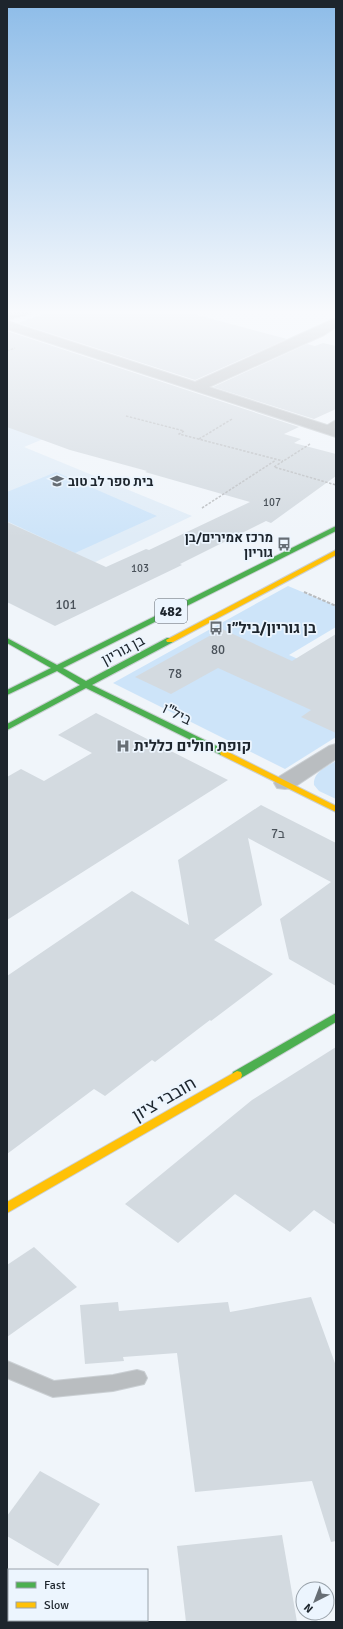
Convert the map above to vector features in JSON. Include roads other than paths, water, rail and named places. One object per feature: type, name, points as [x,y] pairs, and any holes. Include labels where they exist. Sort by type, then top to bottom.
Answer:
[{"type":"main road","name":"בן גוריון","points":[[7,693],[336,528]]},
{"type":"main road","name":"בן גוריון","points":[[7,727],[336,552]]},
{"type":"main road","name":"ביל\"ו","points":[[7,640],[87,685],[336,809]]},
{"type":"main road","name":"חובבי ציון","points":[[7,1208],[336,1017]]},
{"type":"street","points":[[196,386],[332,428]]},
{"type":"street","points":[[285,783],[336,750]]},
{"type":"lane","points":[[7,1368],[54,1389],[113,1384],[137,1378]]},
{"type":"place","name":"בית ספר לב טוב","points":[[57,481]]},
{"type":"place","name":"מרכז אמירים/בן גוריון","points":[[284,544]]},
{"type":"place","name":"בן גוריון/ביל״ו","points":[[216,628]]},
{"type":"place","name":"קופת חולים כללית","points":[[123,746]]}]
